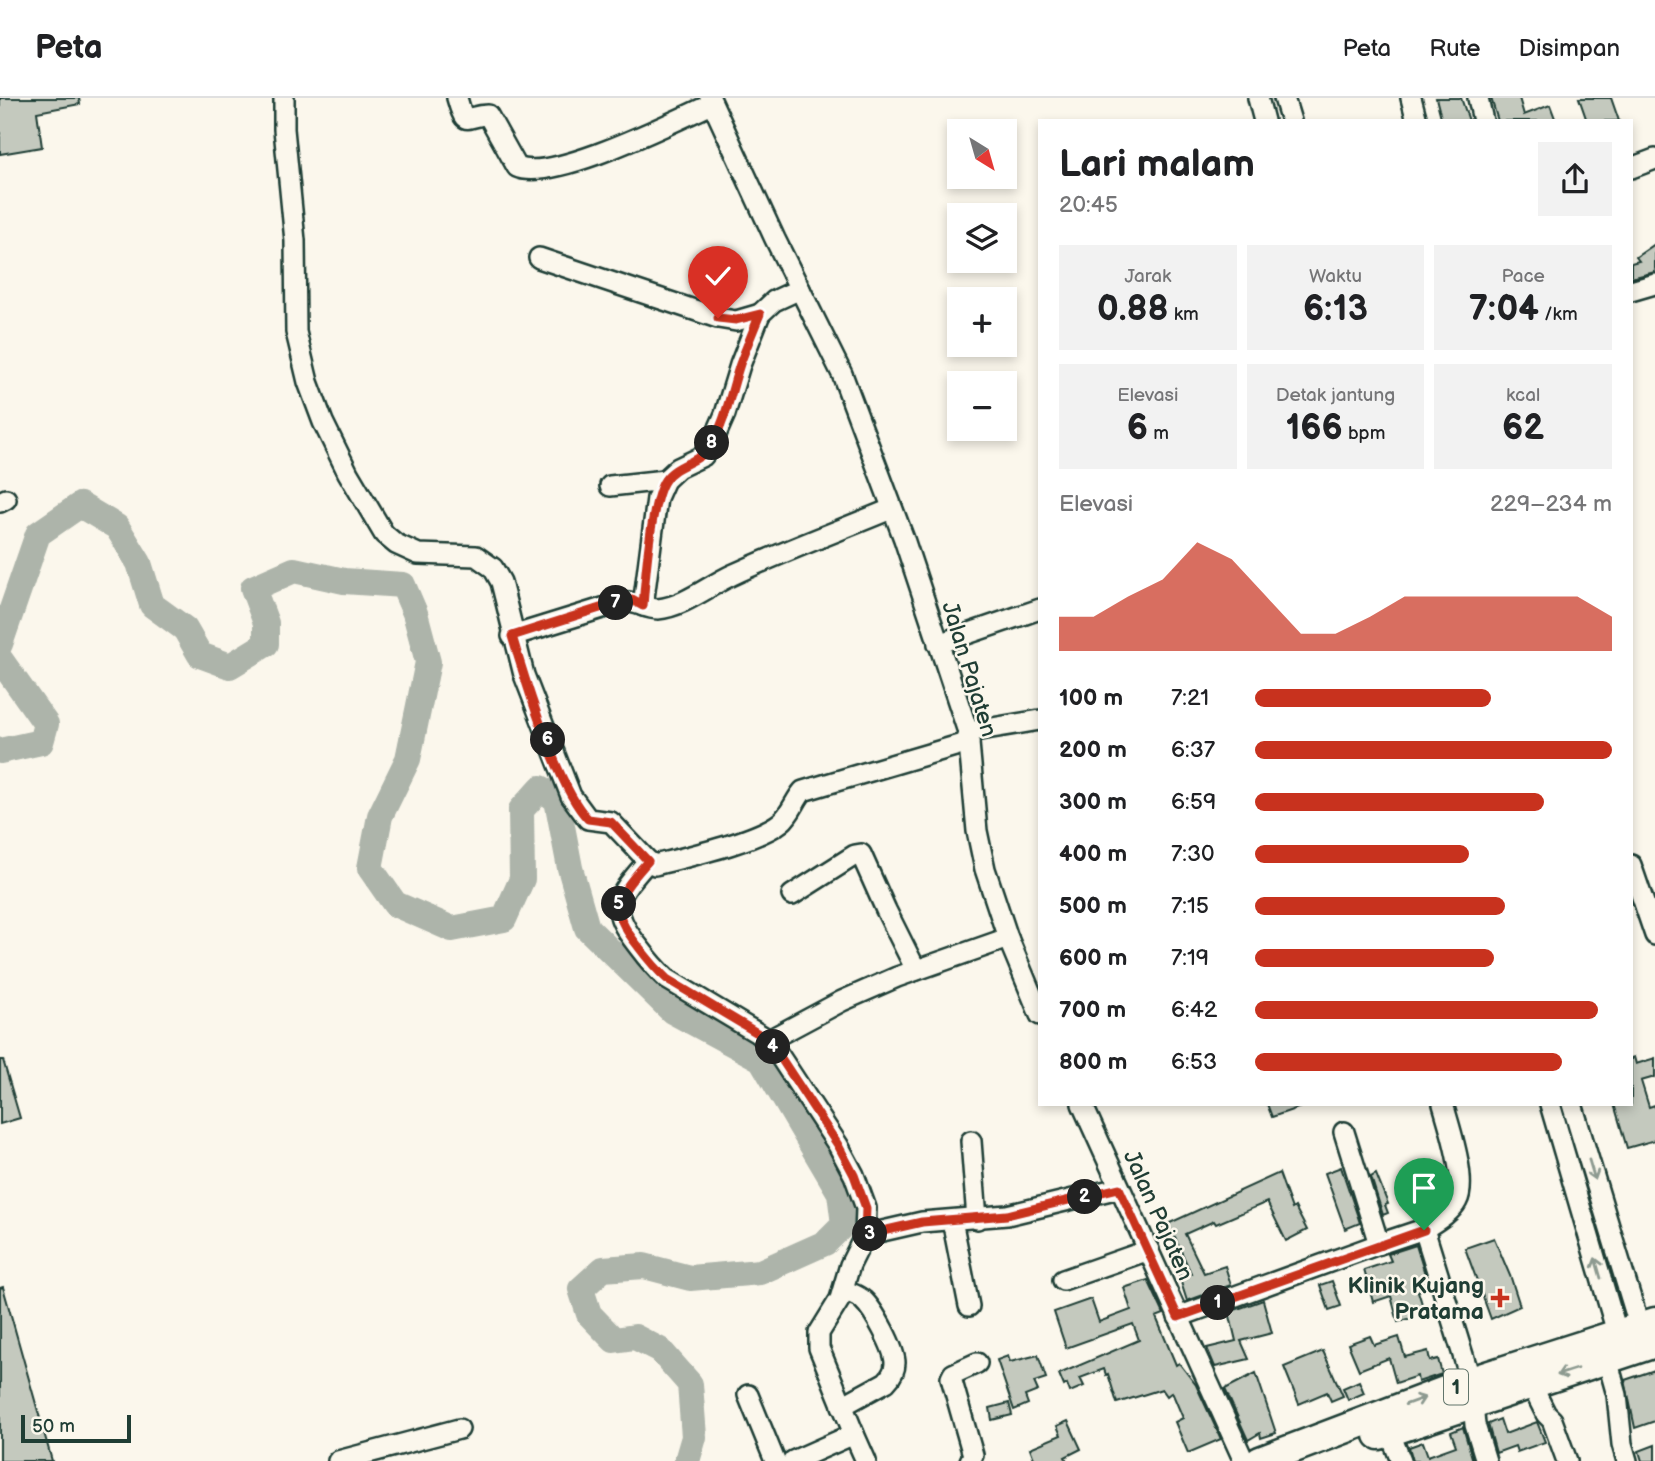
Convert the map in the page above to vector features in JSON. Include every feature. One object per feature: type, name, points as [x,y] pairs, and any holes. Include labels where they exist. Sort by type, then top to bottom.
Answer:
[{"type":"highway","name":"1","points":[[1311,1461],[1390,1431],[1473,1392],[1531,1384],[1635,1341]]},
{"type":"highway","name":"1","points":[[1260,1461],[1635,1341]]},
{"type":"street","points":[[284,98],[284,129],[295,241],[296,332],[308,382],[323,422],[383,534],[396,544],[418,554],[476,556],[493,568],[501,582],[512,636],[524,675],[571,796],[588,819],[616,828],[655,865],[769,830],[783,821],[803,791],[968,737],[1038,720]]},
{"type":"street","points":[[457,98],[461,113],[466,119],[488,115],[517,167],[526,170],[572,164],[711,101]]},
{"type":"street","points":[[1258,98],[1263,119]]},
{"type":"street","points":[[1284,98],[1290,119]]},
{"type":"street","points":[[1411,98],[1417,119]]},
{"type":"street","points":[[1478,98],[1483,119]]},
{"type":"street","name":"Jalan Pajaten","points":[[711,101],[850,394],[898,525],[968,737],[977,831],[985,869],[1008,938],[1033,981],[1038,1005]]},
{"type":"street","points":[[1633,167],[1655,159]]},
{"type":"street","points":[[539,258],[718,318],[736,320],[760,314]]},
{"type":"street","points":[[1633,290],[1655,284]]},
{"type":"street","points":[[643,606],[657,498],[665,480],[678,468],[703,456],[711,446],[760,314],[774,301],[800,289]]},
{"type":"street","points":[[610,486],[665,480]]},
{"type":"street","points":[[512,636],[622,601],[632,600],[643,606],[659,609],[698,594],[738,572],[898,525]]},
{"type":"street","points":[[939,644],[1038,610]]},
{"type":"street","points":[[792,895],[855,855],[861,854],[916,970]]},
{"type":"street","points":[[648,861],[623,893],[618,915],[626,931],[656,970],[667,979],[769,1040],[838,1145],[854,1175],[866,1208],[865,1235],[850,1265],[843,1290],[818,1338],[819,1348],[866,1461]]},
{"type":"street","points":[[1633,871],[1655,935]]},
{"type":"street","points":[[769,1040],[842,1001],[916,970],[1008,938]]},
{"type":"street","name":"Jalan Pajaten","points":[[1083,1106],[1244,1461]]},
{"type":"street","points":[[1178,1317],[1424,1230],[1457,1203],[1460,1194],[1460,1176],[1443,1106]]},
{"type":"street","points":[[1551,1106],[1635,1341]]},
{"type":"street","points":[[1573,1106],[1635,1341],[1617,1395],[1622,1444],[1627,1461]]},
{"type":"street","points":[[1559,1135],[1579,1128]]},
{"type":"street","points":[[1344,1132],[1380,1244]]},
{"type":"street","points":[[971,1141],[977,1219]]},
{"type":"street","points":[[865,1235],[922,1222],[977,1219],[1037,1209],[1119,1188]]},
{"type":"street","points":[[952,1220],[969,1306]]},
{"type":"street","points":[[1424,1230],[1473,1392],[1475,1425],[1486,1461]]},
{"type":"street","points":[[1063,1280],[1149,1251]]},
{"type":"street","points":[[842,1406],[886,1382],[896,1365],[891,1348],[870,1308],[863,1299],[843,1290]]},
{"type":"street","points":[[970,1461],[973,1455],[951,1378],[953,1374],[977,1363]]},
{"type":"street","points":[[1531,1384],[1546,1414],[1552,1420],[1567,1461]]},
{"type":"street","points":[[748,1395],[775,1461]]},
{"type":"street","points":[[338,1461],[459,1429]]},
{"type":"street","points":[[1390,1431],[1401,1461]]},
{"type":"street","points":[[793,1461],[854,1434]]},
{"type":"building","points":[[0,98],[79,98],[80,104],[37,112],[42,147],[0,154]]},
{"type":"building","points":[[1436,98],[1461,98],[1468,119],[1441,119]]},
{"type":"building","points":[[1491,98],[1519,98],[1524,115],[1550,105],[1555,119],[1497,119]]},
{"type":"building","points":[[1579,98],[1611,98],[1618,119],[1586,119]]},
{"type":"building","points":[[1655,244],[1655,272],[1633,278],[1633,262],[1639,261],[1636,257]]},
{"type":"building","points":[[1633,1057],[1636,1064],[1655,1058],[1655,1077],[1641,1081],[1649,1107],[1655,1105],[1655,1140],[1627,1148],[1615,1106],[1633,1106]]},
{"type":"building","points":[[0,1060],[3,1060],[20,1118],[0,1124]]},
{"type":"building","points":[[1268,1106],[1304,1106],[1272,1117]]},
{"type":"building","points":[[1341,1167],[1360,1223],[1345,1229],[1325,1173]]},
{"type":"building","points":[[1279,1173],[1292,1209],[1295,1207],[1307,1230],[1286,1241],[1267,1202],[1185,1234],[1204,1273],[1225,1266],[1231,1285],[1187,1301],[1179,1276],[1191,1273],[1175,1238],[1167,1241],[1161,1227]]},
{"type":"building","points":[[1376,1174],[1388,1204],[1385,1205],[1388,1213],[1383,1215],[1371,1177]]},
{"type":"building","points":[[1494,1238],[1520,1306],[1491,1319],[1465,1248]]},
{"type":"building","points":[[1416,1245],[1429,1287],[1418,1291],[1423,1307],[1411,1311],[1412,1318],[1398,1322],[1391,1296],[1373,1302],[1364,1270],[1391,1261],[1388,1254]]},
{"type":"building","points":[[1148,1280],[1164,1314],[1156,1317],[1176,1365],[1179,1363],[1196,1385],[1221,1439],[1188,1453],[1175,1422],[1183,1418],[1172,1392],[1167,1396],[1162,1389],[1117,1403],[1104,1369],[1080,1378],[1084,1386],[1070,1392],[1059,1374],[1139,1340],[1133,1324],[1066,1348],[1054,1312],[1091,1299],[1099,1322],[1131,1310],[1124,1288]]},
{"type":"building","points":[[1332,1281],[1341,1306],[1329,1310],[1320,1285]]},
{"type":"building","points":[[3,1287],[52,1461],[0,1461],[0,1288]]},
{"type":"building","points":[[1263,1300],[1272,1333],[1241,1341],[1249,1359],[1215,1367],[1207,1348],[1236,1341],[1229,1312]]},
{"type":"building","points":[[1370,1336],[1374,1345],[1399,1337],[1405,1357],[1428,1351],[1430,1361],[1438,1359],[1442,1374],[1418,1382],[1417,1376],[1396,1383],[1389,1358],[1359,1370],[1348,1344]]},
{"type":"building","points":[[1323,1351],[1343,1396],[1331,1401],[1327,1392],[1299,1404],[1284,1367]]},
{"type":"building","points":[[1038,1355],[1046,1378],[1034,1382],[1038,1391],[1025,1396],[1028,1404],[1014,1410],[997,1360],[1008,1356],[1010,1362]]},
{"type":"building","points":[[1655,1370],[1655,1421],[1635,1428],[1625,1380]]},
{"type":"building","points":[[1256,1373],[1276,1433],[1261,1438],[1260,1433],[1248,1440],[1225,1389]]},
{"type":"building","points":[[1359,1381],[1364,1393],[1348,1400],[1343,1388]]},
{"type":"building","points":[[1009,1403],[1012,1415],[992,1420],[990,1408]]},
{"type":"building","points":[[1500,1419],[1505,1434],[1537,1422],[1545,1442],[1517,1452],[1515,1446],[1496,1453],[1488,1424]]},
{"type":"building","points":[[1068,1421],[1081,1449],[1065,1457],[1067,1461],[1035,1461],[1030,1448],[1061,1435],[1057,1426]]},
{"type":"building","points":[[1463,1427],[1473,1461],[1413,1461],[1409,1447],[1423,1442],[1428,1456],[1456,1446],[1451,1432]]},
{"type":"building","points":[[1655,1445],[1655,1461],[1642,1461],[1639,1451]]},
{"type":"waterway","points":[[0,644],[38,534],[80,505],[117,527],[139,563],[152,605],[185,629],[200,655],[230,666],[266,644],[266,623],[253,588],[294,570],[344,581],[403,585],[415,613],[428,662],[408,759],[380,816],[370,868],[395,904],[452,929],[504,919],[522,879],[521,810],[541,788],[557,800],[570,868],[587,928],[672,1011],[761,1059],[840,1193],[844,1224],[825,1243],[760,1272],[690,1278],[644,1266],[603,1269],[581,1289],[589,1314],[614,1340],[635,1337],[660,1350],[690,1384],[694,1437],[687,1461]]},
{"type":"waterway","points":[[0,659],[46,724],[41,742],[0,751]]},
{"type":"place","name":"Klinik Kujang Pratama","points":[[1500,1298]]},
{"type":"route","points":[[718,318],[736,320],[760,314],[711,446],[703,456],[678,468],[665,480],[657,498],[643,606],[632,600],[622,601],[512,636],[524,675],[571,796],[588,819],[611,822],[648,861],[623,893],[618,915],[626,931],[656,970],[769,1040],[838,1145],[854,1175],[866,1208],[865,1235],[922,1222],[1007,1215],[1119,1188],[1178,1317],[1424,1230]]}]
